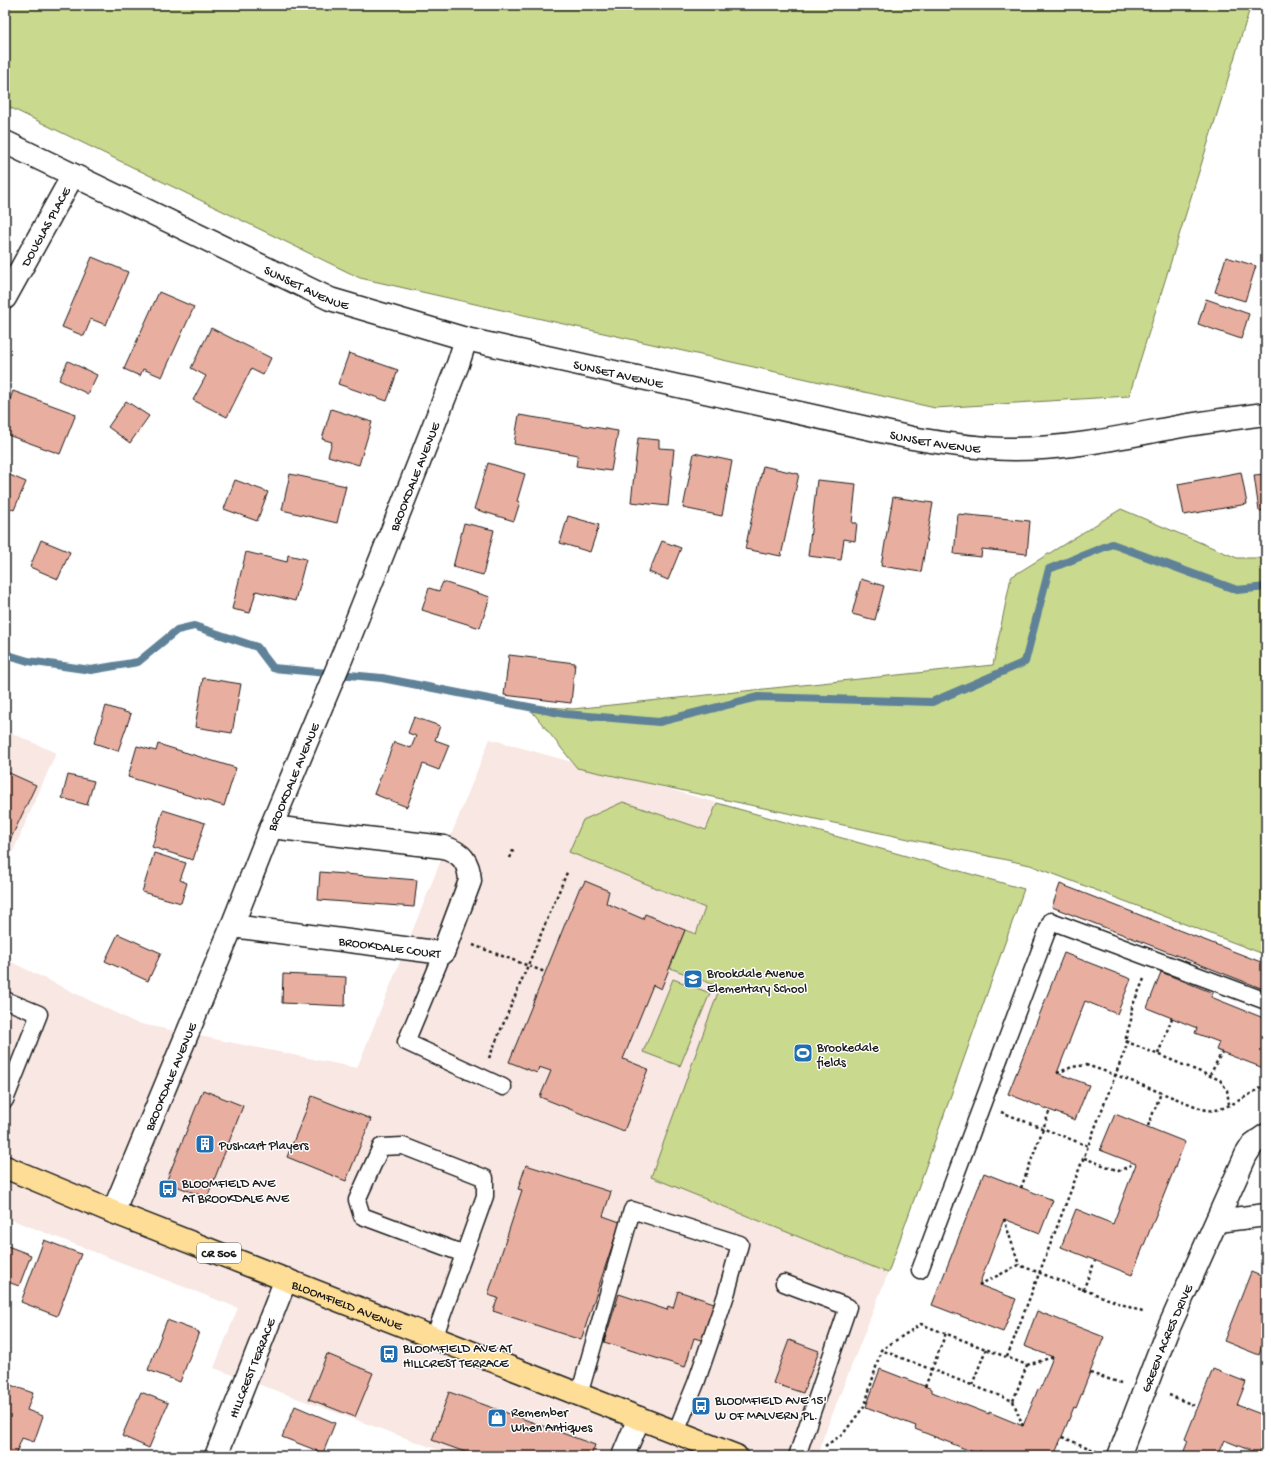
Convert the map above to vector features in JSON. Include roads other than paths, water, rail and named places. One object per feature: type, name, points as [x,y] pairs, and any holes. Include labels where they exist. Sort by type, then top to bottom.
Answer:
[{"type":"main road","name":"BLOOMFIELD AVENUE","points":[[5,1167],[113,1212],[736,1456]]},
{"type":"street","name":"SUNSET AVENUE","points":[[5,142],[330,299],[466,339],[912,438],[980,448],[1014,449],[1059,447],[1189,425],[1266,414]]},
{"type":"street","name":"DOUGLAS PLACE","points":[[5,298],[73,175]]},
{"type":"street","name":"BROOKDALE AVENUE","points":[[113,1212],[342,656],[455,371],[466,339]]},
{"type":"street","name":"BROOKDALE COURT","points":[[232,926],[443,953],[470,881],[466,862],[460,855],[444,847],[271,827]]},
{"type":"street","name":"GREEN ACRES DRIVE","points":[[1111,1455],[1246,1155],[1253,1144],[1266,1135]]},
{"type":"street","points":[[1217,1221],[1266,1215]]},
{"type":"street","name":"HILLCREST TERRACE","points":[[216,1456],[286,1279]]},
{"type":"street","points":[[623,1456],[638,1418]]},
{"type":"lane","points":[[920,1270],[1051,921],[1266,1001]]},
{"type":"lane","points":[[443,953],[406,1042],[503,1087]]},
{"type":"lane","points":[[5,1000],[40,1014],[5,1100]]},
{"type":"lane","points":[[434,1338],[485,1196],[485,1178],[403,1146],[381,1147],[357,1200],[362,1216],[464,1254]]},
{"type":"lane","points":[[579,1395],[632,1210],[740,1244],[726,1295],[696,1383],[676,1432]]},
{"type":"lane","points":[[784,1282],[848,1307],[797,1456]]},
{"type":"waterway","points":[[5,654],[28,661],[91,670],[138,662],[177,630],[194,626],[257,647],[273,668],[382,678],[565,714],[659,722],[758,697],[932,702],[1025,662],[1049,569],[1112,544],[1237,590],[1266,587]]},
{"type":"place","name":"Brookdale Avenue Elementary School","points":[[693,979]]},
{"type":"place","name":"Brookedale fields","points":[[803,1053]]},
{"type":"place","name":"Pushcart Players","points":[[205,1144]]},
{"type":"place","name":"BLOOMFIELD AVE AT BROOKDALE AVE","points":[[168,1189]]},
{"type":"place","name":"BLOOMFIELD AVE AT HILLCREST TERRACE","points":[[389,1354]]},
{"type":"place","name":"BLOOMFIELD AVE 15' W OF MALVERN PL.","points":[[701,1406]]},
{"type":"place","name":"Remember When Antiques","points":[[497,1418]]}]
